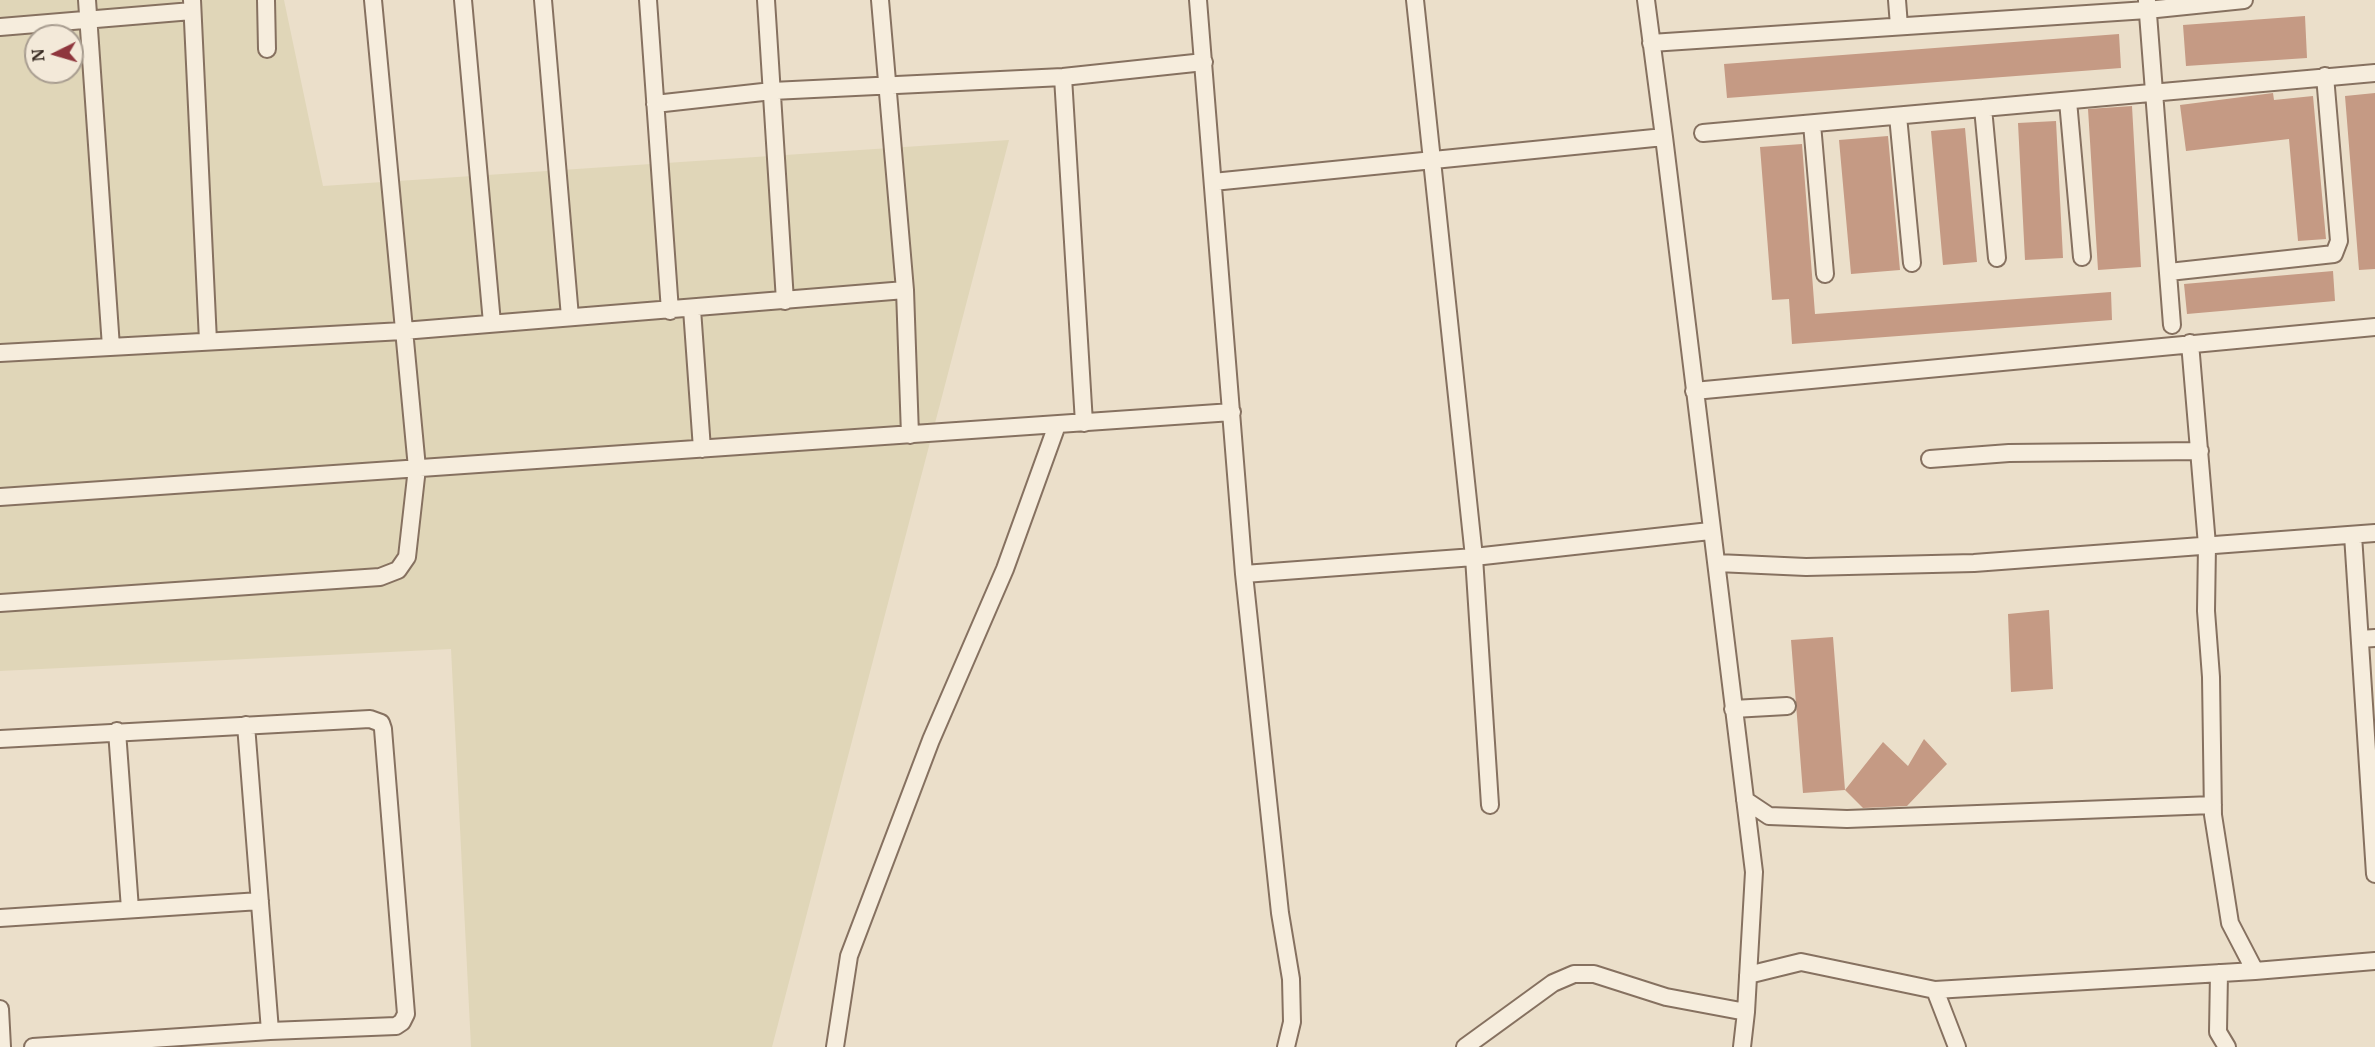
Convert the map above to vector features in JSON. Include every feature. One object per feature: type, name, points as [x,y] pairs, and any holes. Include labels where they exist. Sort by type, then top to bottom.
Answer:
[{"type":"street","points":[[87,0],[111,347]]},
{"type":"street","points":[[266,0],[267,49]]},
{"type":"street","points":[[0,603],[380,577],[398,570],[407,556],[417,468],[373,0]]},
{"type":"street","points":[[463,0],[492,323]]},
{"type":"street","points":[[543,0],[570,317]]},
{"type":"street","points":[[648,0],[670,310]]},
{"type":"street","points":[[766,0],[785,301]]},
{"type":"street","points":[[880,0],[905,290],[910,435]]},
{"type":"street","points":[[1198,0],[1244,574],[1280,913],[1291,979],[1292,1022],[1286,1047]]},
{"type":"street","points":[[1414,0],[1434,161],[1474,557],[1490,805]]},
{"type":"street","points":[[1646,0],[1754,872],[1742,1047]]},
{"type":"street","points":[[1897,0],[1899,26]]},
{"type":"street","points":[[1651,43],[1899,26],[2147,5],[2244,0]]},
{"type":"street","points":[[0,27],[87,20],[192,5],[208,341]]},
{"type":"street","points":[[2147,5],[2172,325]]},
{"type":"street","points":[[656,104],[772,91],[1063,77],[1204,62]]},
{"type":"street","points":[[1703,133],[2375,73]]},
{"type":"street","points":[[2169,272],[2334,254],[2339,241],[2325,76]]},
{"type":"street","points":[[1063,77],[1084,423]]},
{"type":"street","points":[[2068,100],[2082,257]]},
{"type":"street","points":[[1983,108],[1997,258]]},
{"type":"street","points":[[1898,116],[1912,263]]},
{"type":"street","points":[[1812,124],[1825,274]]},
{"type":"street","points":[[1213,182],[1664,137]]},
{"type":"street","points":[[0,353],[403,331],[905,290]]},
{"type":"street","points":[[692,309],[702,449]]},
{"type":"street","points":[[1694,391],[2375,327]]},
{"type":"street","points":[[2190,343],[2207,546],[2206,611],[2211,677],[2213,805],[2230,923],[2255,970]]},
{"type":"street","points":[[0,497],[1232,412]]},
{"type":"street","points":[[835,1047],[849,956],[931,740],[1005,569],[1057,425]]},
{"type":"street","points":[[1930,459],[2009,453],[2200,451]]},
{"type":"street","points":[[1244,574],[1474,557],[1710,531]]},
{"type":"street","points":[[1717,563],[1806,567],[1974,563],[2375,533]]},
{"type":"street","points":[[2353,535],[2367,639],[2375,874]]},
{"type":"street","points":[[1733,709],[1787,706]]},
{"type":"street","points":[[0,739],[370,718],[381,723],[384,729],[406,1014],[402,1022],[396,1026],[270,1031],[33,1047]]},
{"type":"street","points":[[246,725],[270,1031]]},
{"type":"street","points":[[117,731],[130,909]]},
{"type":"street","points":[[1744,800],[1769,816],[1847,819],[2213,805]]},
{"type":"street","points":[[0,918],[260,901]]},
{"type":"street","points":[[1748,975],[1801,962],[1935,990],[2375,961]]},
{"type":"street","points":[[2219,973],[2218,1032],[2227,1047]]},
{"type":"street","points":[[1465,1047],[1552,984],[1574,974],[1594,975],[1666,997],[1746,1012]]},
{"type":"street","points":[[1935,990],[1957,1047]]},
{"type":"street","points":[[0,1009],[2,1047]]},
{"type":"shaded area","points":[[0,0],[284,0],[323,186],[1009,140],[772,1047],[471,1047],[451,649],[0,671]]},
{"type":"building","points":[[2305,16],[2307,58],[2186,66],[2183,25]]},
{"type":"building","points":[[2119,34],[2121,68],[1727,98],[1724,64]]},
{"type":"building","points":[[2273,93],[2274,100],[2313,96],[2326,239],[2298,241],[2289,139],[2186,151],[2180,105]]},
{"type":"building","points":[[2375,93],[2375,269],[2359,270],[2345,96]]},
{"type":"building","points":[[2132,106],[2141,267],[2098,270],[2088,109]]},
{"type":"building","points":[[2056,121],[2063,258],[2025,260],[2018,123]]},
{"type":"building","points":[[1965,128],[1977,262],[1943,265],[1931,131]]},
{"type":"building","points":[[1888,136],[1900,270],[1851,274],[1839,140]]},
{"type":"building","points":[[1802,144],[1815,314],[2111,292],[2112,320],[1792,344],[1789,299],[1772,300],[1760,147]]},
{"type":"building","points":[[2333,271],[2335,301],[2187,314],[2184,284]]},
{"type":"building","points":[[2049,610],[2053,689],[2011,692],[2008,614]]},
{"type":"building","points":[[1833,637],[1845,790],[1803,793],[1791,640]]},
{"type":"building","points":[[1924,739],[1947,764],[1907,806],[1863,808],[1845,790],[1883,742],[1908,766]]}]
